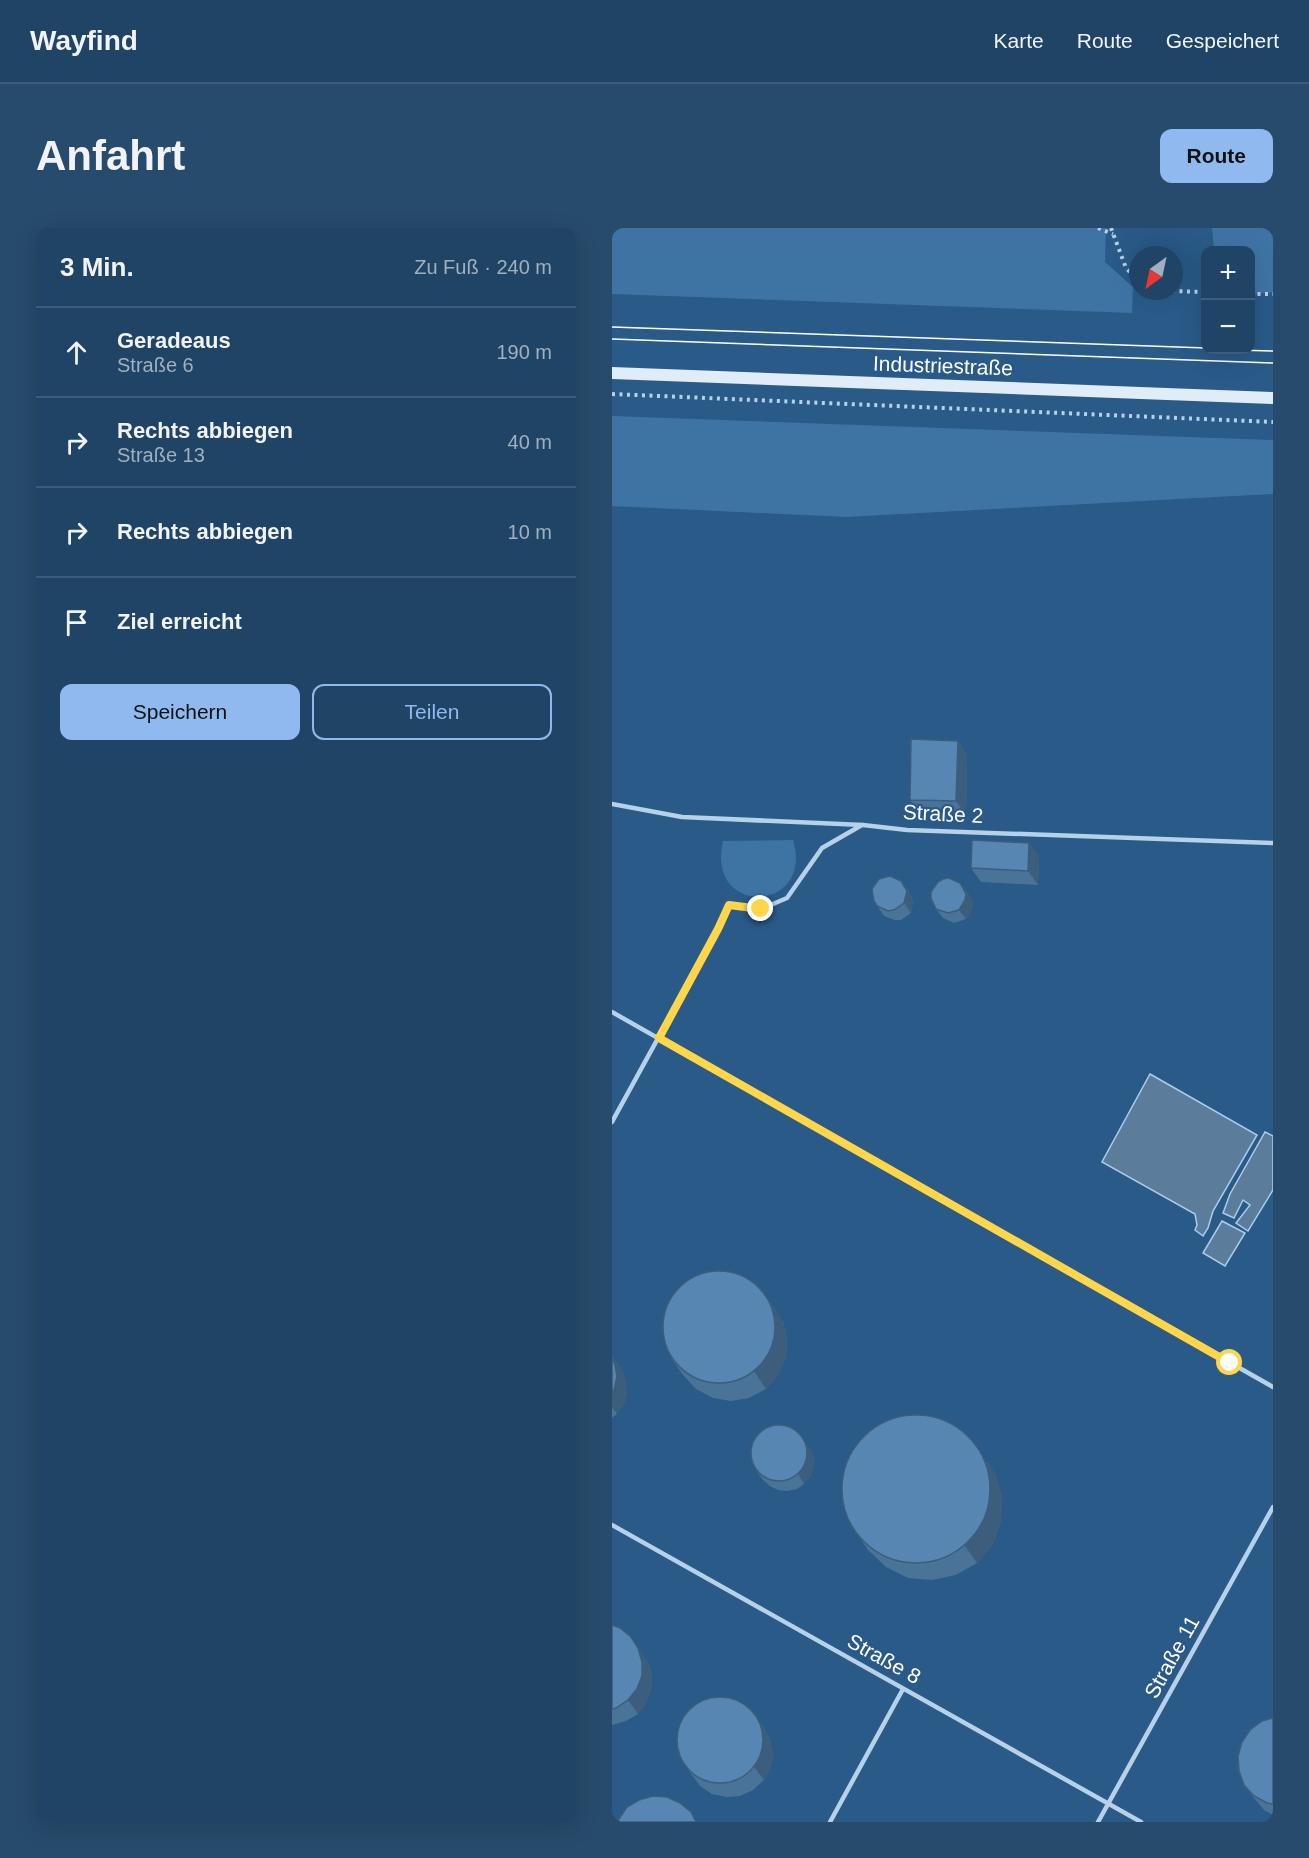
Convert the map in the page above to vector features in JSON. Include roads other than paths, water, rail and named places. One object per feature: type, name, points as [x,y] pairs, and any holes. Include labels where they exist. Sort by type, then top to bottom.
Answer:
[{"type":"main road","name":"Industriestraße","points":[[612,373],[1273,398]]},
{"type":"lane","name":"Straße 2","points":[[612,804],[682,817],[863,825],[907,830],[1273,843]]},
{"type":"lane","points":[[612,1122],[729,905],[761,909],[787,898],[822,848],[863,825]]},
{"type":"lane","points":[[612,1012],[1273,1387]]},
{"type":"lane","name":"Straße 11","points":[[1098,1822],[1273,1507]]},
{"type":"lane","name":"Straße 8","points":[[612,1525],[1141,1822]]},
{"type":"lane","points":[[830,1822],[903,1689]]},
{"type":"tram line","points":[[612,327],[1201,348]]},
{"type":"tram line","points":[[612,339],[1273,363]]},
{"type":"tram line","points":[[1255,351],[1273,351]]}]
